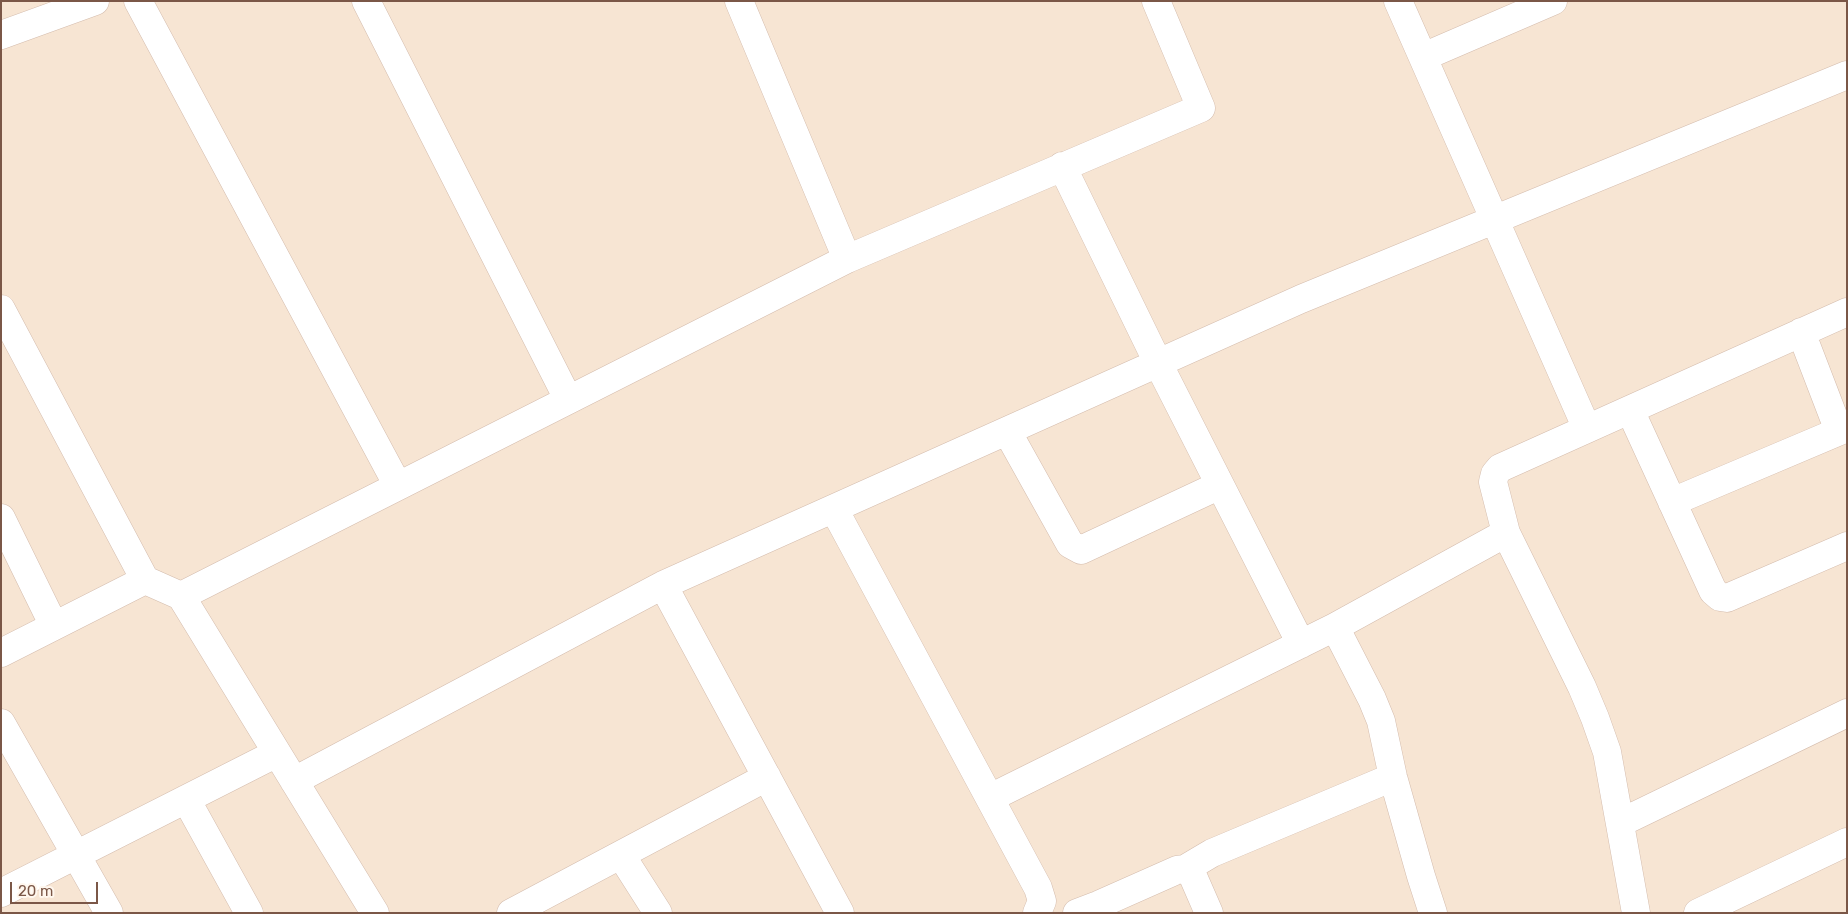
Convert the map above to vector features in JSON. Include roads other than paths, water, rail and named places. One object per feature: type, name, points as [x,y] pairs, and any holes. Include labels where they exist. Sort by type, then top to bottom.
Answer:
[{"type":"street","points":[[1,35],[95,1]]},
{"type":"street","points":[[138,1],[398,486]]},
{"type":"street","points":[[366,1],[568,399]]},
{"type":"street","points":[[739,1],[846,259]]},
{"type":"street","points":[[181,596],[846,259],[1201,108],[1156,1]]},
{"type":"street","points":[[1398,1],[1587,429]]},
{"type":"street","points":[[1423,57],[1553,1]]},
{"type":"street","points":[[294,781],[663,585],[1301,298],[1847,75]]},
{"type":"street","points":[[1062,166],[1158,363],[1301,644]]},
{"type":"street","points":[[1,309],[145,580],[181,596],[375,913]]},
{"type":"street","points":[[1636,913],[1607,752],[1595,718],[1506,533],[1493,482],[1495,474],[1500,468],[1847,312]]},
{"type":"street","points":[[1672,502],[1843,430],[1801,332]]},
{"type":"street","points":[[1630,410],[1713,591],[1720,597],[1727,598],[1847,546]]},
{"type":"street","points":[[1007,431],[1070,544],[1081,550],[1220,485]]},
{"type":"street","points":[[834,509],[1038,888],[1045,912]]},
{"type":"street","points":[[1,518],[54,626]]},
{"type":"street","points":[[990,798],[1335,627],[1506,533]]},
{"type":"street","points":[[1,652],[145,580]]},
{"type":"street","points":[[663,585],[840,913]]},
{"type":"street","points":[[1335,627],[1372,699],[1381,721],[1393,777],[1433,913]]},
{"type":"street","points":[[1620,823],[1847,713]]},
{"type":"street","points":[[1,723],[109,913]]},
{"type":"street","points":[[1,892],[277,753]]},
{"type":"street","points":[[1185,870],[1212,853],[1393,777]]},
{"type":"street","points":[[511,913],[767,778]]},
{"type":"street","points":[[186,799],[249,913]]},
{"type":"street","points":[[1698,913],[1847,842]]},
{"type":"street","points":[[620,855],[658,913]]},
{"type":"street","points":[[1077,913],[1177,870],[1185,870],[1192,874],[1209,913]]}]
